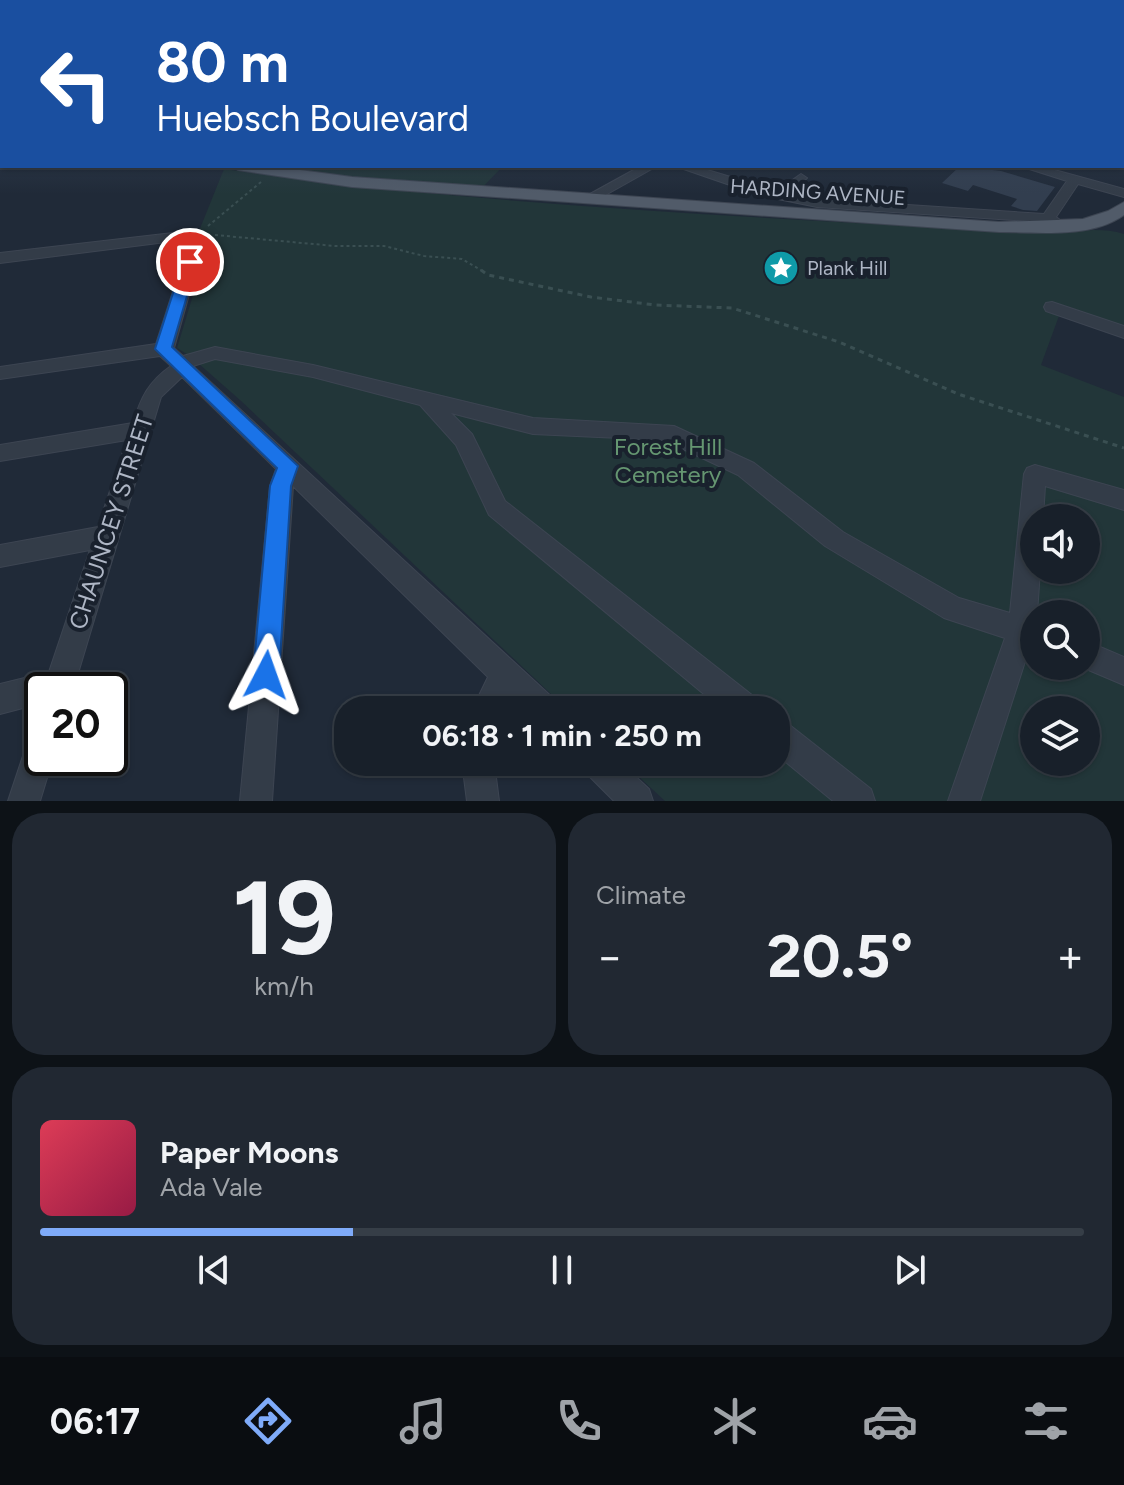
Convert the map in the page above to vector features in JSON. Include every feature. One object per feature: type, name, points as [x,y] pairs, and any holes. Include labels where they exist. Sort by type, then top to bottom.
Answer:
[{"type":"main road","name":"HARDING AVENUE","points":[[252,168],[352,182],[999,227],[1096,221],[1120,212],[1124,207]]},
{"type":"street","points":[[588,199],[647,168]]},
{"type":"street","points":[[688,168],[779,196],[845,206],[1055,222],[1075,179]]},
{"type":"street","points":[[1034,168],[1124,193]]},
{"type":"street","points":[[779,196],[801,178]]},
{"type":"street","points":[[0,258],[199,234],[176,359]]},
{"type":"street","points":[[1052,307],[1124,332]]},
{"type":"street","points":[[0,373],[215,353],[313,371],[533,426],[667,432],[746,469],[834,539],[953,609],[1020,629]]},
{"type":"street","points":[[176,359],[529,696]]},
{"type":"street","name":"CHAUNCEY STREET","points":[[64,672],[152,395],[176,359]]},
{"type":"street","points":[[427,400],[464,440],[497,508],[729,696]]},
{"type":"street","points":[[0,453],[140,430]]},
{"type":"street","points":[[256,801],[281,486],[288,466]]},
{"type":"street","points":[[1029,600],[1035,474],[1124,500]]},
{"type":"street","points":[[0,556],[106,536]]},
{"type":"street","points":[[964,801],[1020,652]]},
{"type":"street","points":[[1100,661],[1124,671]]},
{"type":"street","points":[[494,696],[505,673]]},
{"type":"street","points":[[0,699],[24,694]]},
{"type":"street","points":[[790,745],[859,801]]},
{"type":"street","points":[[24,801],[32,776]]},
{"type":"street","points":[[480,776],[483,801]]},
{"type":"street","points":[[611,776],[637,801]]},
{"type":"path","points":[[199,234],[274,171]]},
{"type":"path","points":[[199,234],[335,246],[384,246],[424,256],[462,259],[488,275],[591,297],[655,305],[732,308],[839,342],[958,394],[1124,448]]},
{"type":"green space","points":[[257,168],[501,168],[479,191]]},
{"type":"green space","name":"Forest Hill Cemetery","points":[[224,169],[527,202],[1034,233],[1091,230],[1124,234],[1124,326],[1063,305],[1041,365],[1124,397],[1124,801],[665,801],[638,776],[790,776],[790,696],[553,696],[240,400],[177,348],[207,249],[206,236],[199,231]]},
{"type":"building","points":[[958,168],[976,168],[1001,171],[1055,187],[1037,211],[1011,206],[1017,199],[973,185],[968,191],[942,183]]},
{"type":"place","name":"Plank Hill","points":[[781,268]]},
{"type":"route","points":[[190,262],[164,349],[288,466],[281,486],[266,675]]}]
